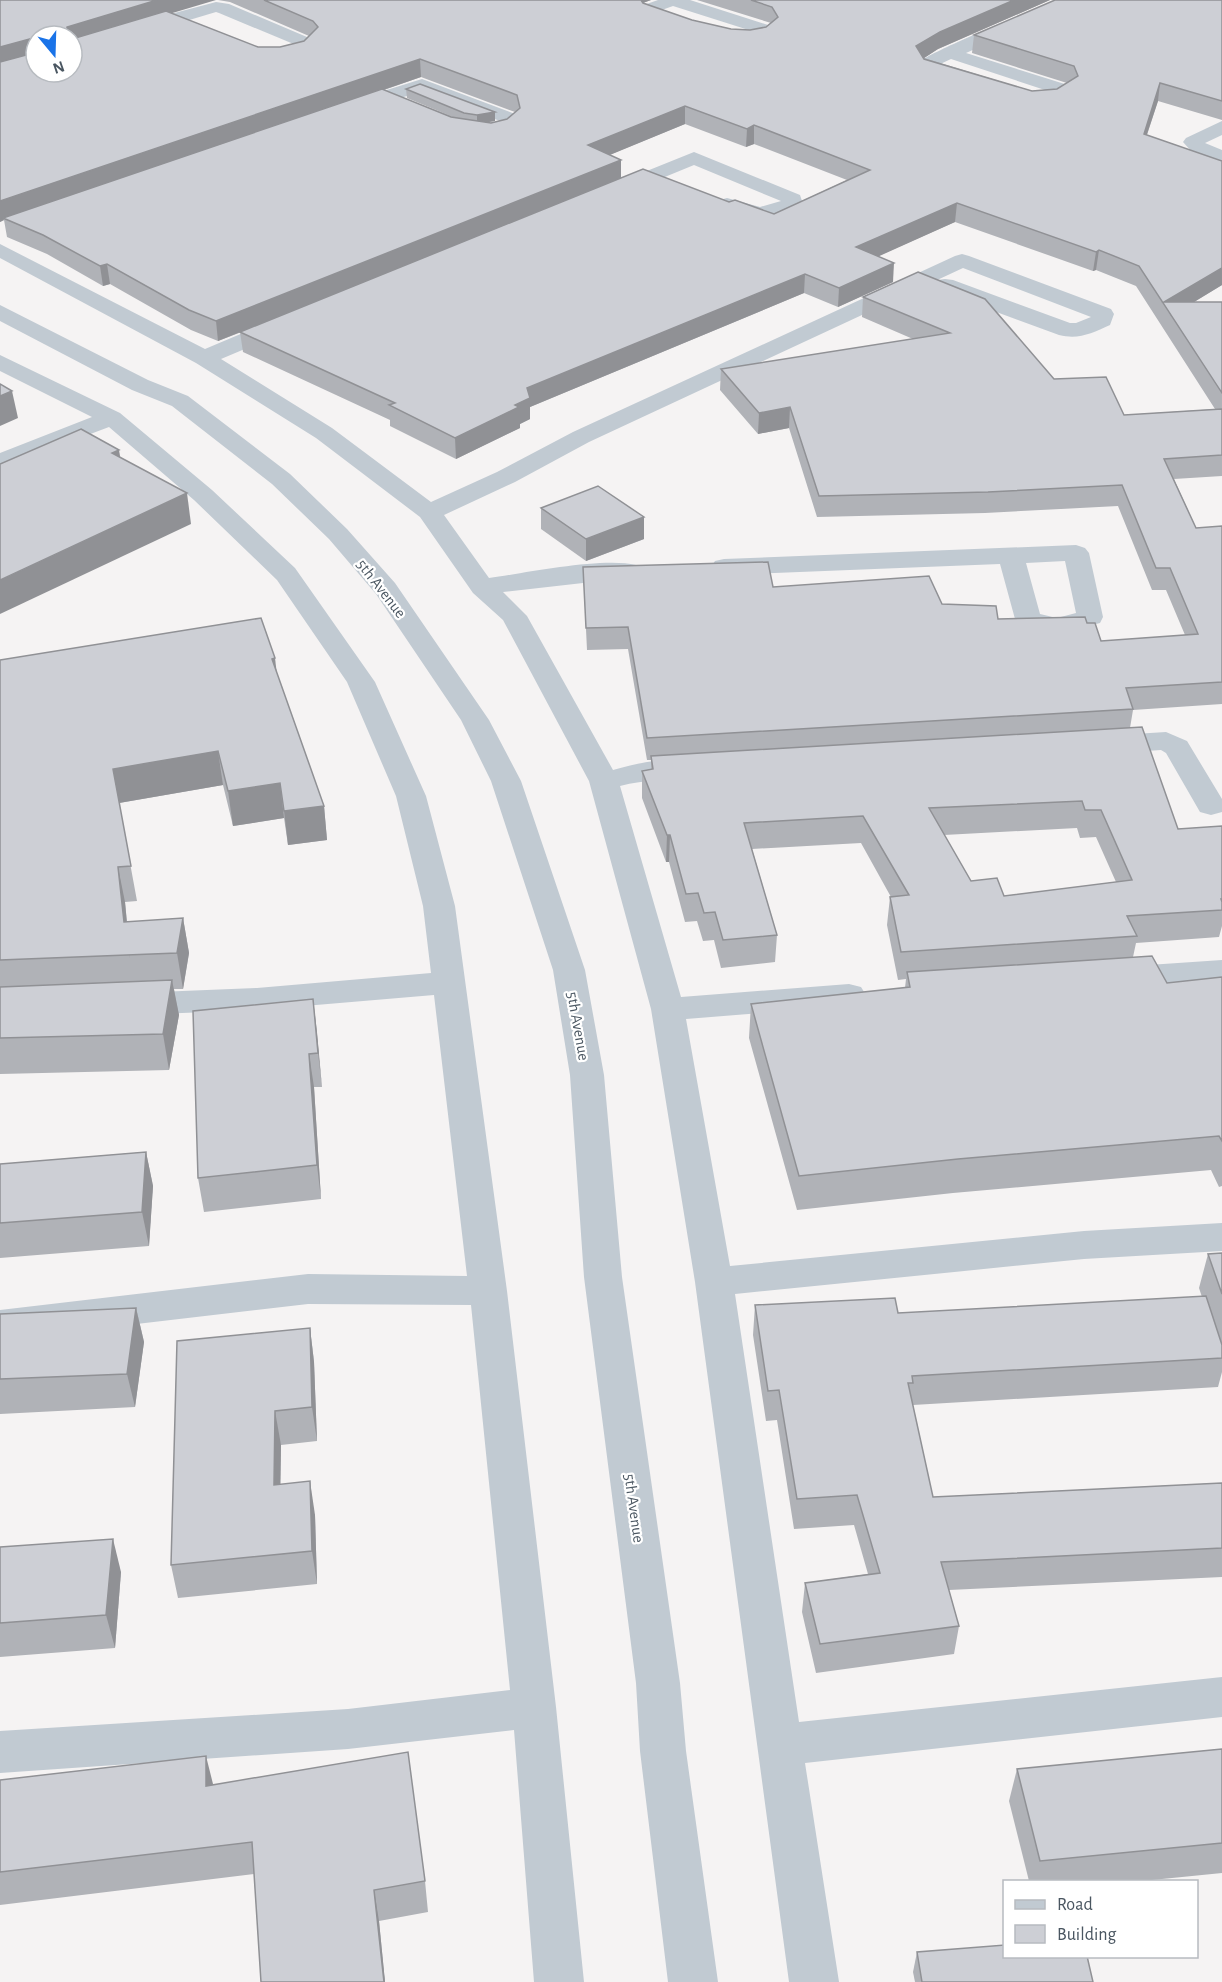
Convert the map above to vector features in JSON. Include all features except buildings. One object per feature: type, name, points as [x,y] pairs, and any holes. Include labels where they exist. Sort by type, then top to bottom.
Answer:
[{"type":"street","points":[[692,28],[650,14],[647,10],[673,0],[765,30],[766,33],[748,41],[735,41],[714,34]]},
{"type":"street","points":[[972,83],[929,70],[925,66],[949,53],[1070,0]]},
{"type":"street","points":[[147,27],[205,8],[223,8],[308,44],[299,52],[281,57],[261,57],[169,20]]},
{"type":"street","points":[[949,53],[1065,92],[1045,102],[1037,103],[1015,96]]},
{"type":"street","points":[[361,105],[412,87],[430,87],[508,118],[510,124],[496,132],[476,132],[457,128],[384,97]]},
{"type":"street","points":[[1219,132],[1192,142],[1200,149],[1222,157]]},
{"type":"street","points":[[598,197],[694,158],[793,199],[793,204],[764,215],[754,215],[714,199]]},
{"type":"street","points":[[654,174],[684,186]]},
{"type":"street","points":[[0,250],[204,358],[324,432],[429,512],[482,587],[514,616],[604,782],[668,1010],[714,1282],[814,1982]]},
{"type":"street","points":[[429,512],[506,477],[581,437],[962,260],[1103,314],[1102,320],[1080,330],[1067,330],[925,278]]},
{"type":"street","name":"5th Avenue","points":[[0,312],[140,385],[180,401],[281,479],[338,534],[386,589],[475,720],[506,781],[569,969],[587,1075],[603,1276],[658,1683],[663,1751],[693,1982]]},
{"type":"street","points":[[204,358],[302,317]]},
{"type":"street","points":[[0,362],[112,418],[203,495],[286,574],[361,682],[411,796],[439,906],[488,1291],[534,1707],[559,1982]]},
{"type":"street","points":[[0,461],[112,418]]},
{"type":"street","points":[[694,568],[1011,556]]},
{"type":"street","points":[[482,587],[589,573],[647,570]]},
{"type":"street","points":[[1070,747],[1166,741],[1177,747],[1211,806]]},
{"type":"street","points":[[604,782],[639,772],[711,768]]},
{"type":"street","points":[[1091,980],[1222,971]]},
{"type":"street","points":[[105,1005],[257,999],[448,983]]},
{"type":"street","points":[[668,1010],[877,994]]},
{"type":"street","points":[[714,1282],[1084,1245],[1222,1238]]},
{"type":"street","points":[[0,1325],[308,1289],[488,1291]]},
{"type":"street","points":[[781,1745],[1222,1697]]},
{"type":"street","points":[[0,1752],[348,1729],[534,1707]]}]
